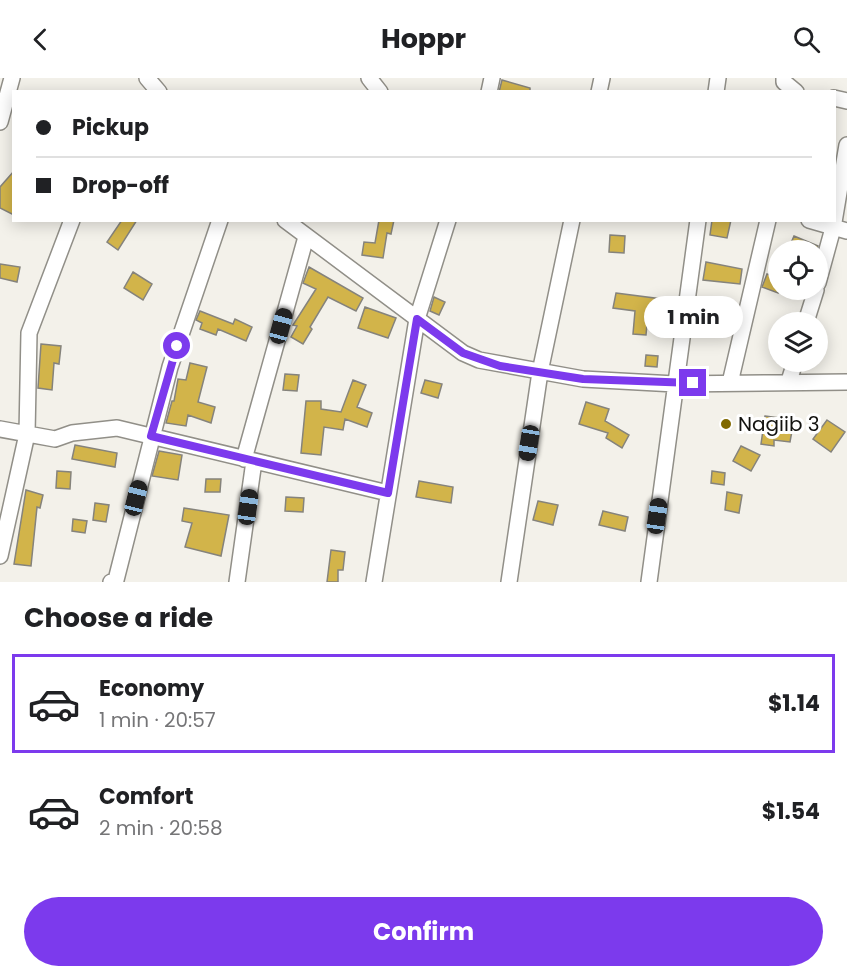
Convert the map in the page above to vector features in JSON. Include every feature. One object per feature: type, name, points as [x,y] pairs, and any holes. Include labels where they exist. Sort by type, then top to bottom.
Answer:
[{"type":"street","points":[[0,122],[12,78]]},
{"type":"street","points":[[146,78],[157,90]]},
{"type":"street","points":[[369,78],[378,90]]},
{"type":"street","points":[[784,78],[784,82],[794,90]]},
{"type":"street","points":[[828,258],[840,229],[847,145]]},
{"type":"street","points":[[0,556],[27,434],[29,333],[71,222]]},
{"type":"street","points":[[111,582],[116,580],[170,367],[218,222]]},
{"type":"street","points":[[287,222],[463,353],[479,360],[583,379],[675,384],[847,382]]},
{"type":"street","points":[[374,582],[417,319],[447,222]]},
{"type":"street","points":[[509,582],[540,372],[572,222]]},
{"type":"street","points":[[649,582],[698,222]]},
{"type":"street","points":[[730,382],[768,222]]},
{"type":"street","points":[[816,222],[840,229]]},
{"type":"street","points":[[237,582],[249,460],[306,237]]},
{"type":"street","points":[[789,381],[792,372]]},
{"type":"street","points":[[0,429],[55,439],[72,433],[117,428],[388,493]]},
{"type":"building","points":[[502,80],[530,88],[530,90],[500,90]]},
{"type":"building","points":[[12,173],[12,214],[0,208],[0,187]]},
{"type":"building","points":[[121,222],[136,222],[118,250],[107,242]]},
{"type":"building","points":[[379,222],[394,222],[391,234],[387,233],[383,258],[362,255],[364,242],[375,243]]},
{"type":"building","points":[[712,222],[731,222],[727,238],[710,235]]},
{"type":"building","points":[[610,235],[625,236],[624,253],[609,252]]},
{"type":"building","points":[[794,236],[804,240],[792,240]]},
{"type":"building","points":[[706,262],[742,269],[740,284],[703,280]]},
{"type":"building","points":[[0,264],[20,267],[17,282],[0,278]]},
{"type":"building","points":[[309,267],[363,298],[356,311],[328,297],[310,327],[312,329],[303,344],[291,337],[297,326],[293,325],[316,289],[303,283]]},
{"type":"building","points":[[133,272],[152,284],[143,300],[124,288]]},
{"type":"building","points":[[767,274],[768,274],[768,289],[762,287]]},
{"type":"building","points":[[616,293],[662,299],[660,315],[648,313],[646,335],[633,334],[635,311],[613,308]]},
{"type":"building","points":[[434,297],[445,302],[439,315],[430,311]]},
{"type":"building","points":[[365,307],[396,318],[388,338],[358,328]]},
{"type":"building","points":[[200,311],[233,324],[235,319],[252,327],[246,341],[218,329],[216,335],[200,329],[202,323],[196,320]]},
{"type":"building","points":[[41,344],[61,346],[59,364],[54,363],[52,390],[38,388]]},
{"type":"building","points":[[646,355],[658,356],[657,367],[645,366]]},
{"type":"building","points":[[190,363],[207,367],[198,402],[215,407],[211,423],[188,415],[186,426],[166,423],[172,401],[174,401],[178,379],[186,380]]},
{"type":"building","points":[[285,374],[299,375],[297,391],[283,390]]},
{"type":"building","points":[[353,380],[366,385],[357,407],[372,413],[367,427],[345,419],[343,430],[324,427],[321,455],[301,453],[306,401],[321,401],[321,409],[341,412]]},
{"type":"building","points":[[425,380],[442,384],[438,398],[421,393]]},
{"type":"building","points":[[586,402],[609,409],[605,421],[629,435],[622,448],[606,438],[608,433],[579,424]]},
{"type":"building","points":[[765,416],[794,420],[790,442],[774,440],[774,446],[761,444]]},
{"type":"building","points":[[827,420],[845,432],[831,452],[813,439]]},
{"type":"building","points":[[75,445],[117,453],[115,467],[72,459]]},
{"type":"building","points":[[741,446],[760,455],[751,471],[733,461]]},
{"type":"building","points":[[159,451],[182,455],[178,480],[152,476]]},
{"type":"building","points":[[57,471],[71,472],[70,489],[56,488]]},
{"type":"building","points":[[712,471],[725,473],[724,485],[711,483]]},
{"type":"building","points":[[206,479],[221,479],[220,492],[205,492]]},
{"type":"building","points":[[419,481],[453,487],[451,503],[416,497]]},
{"type":"building","points":[[26,490],[43,495],[40,508],[37,507],[31,566],[14,564]]},
{"type":"building","points":[[727,492],[742,495],[739,513],[725,510]]},
{"type":"building","points":[[286,497],[304,498],[303,512],[285,511]]},
{"type":"building","points":[[538,501],[558,505],[553,525],[533,520]]},
{"type":"building","points":[[95,503],[109,505],[106,522],[93,520]]},
{"type":"building","points":[[184,508],[229,515],[221,556],[185,547],[192,523],[182,521]]},
{"type":"building","points":[[603,511],[628,517],[625,531],[599,525]]},
{"type":"building","points":[[73,519],[87,521],[85,533],[72,531]]},
{"type":"building","points":[[331,550],[345,552],[343,570],[338,570],[338,582],[327,582]]},
{"type":"place","name":"Nagiib 3","points":[[726,424]]},
{"type":"route","points":[[177,346],[151,436],[388,493],[417,319],[463,353],[500,366],[583,379],[693,383]]}]
